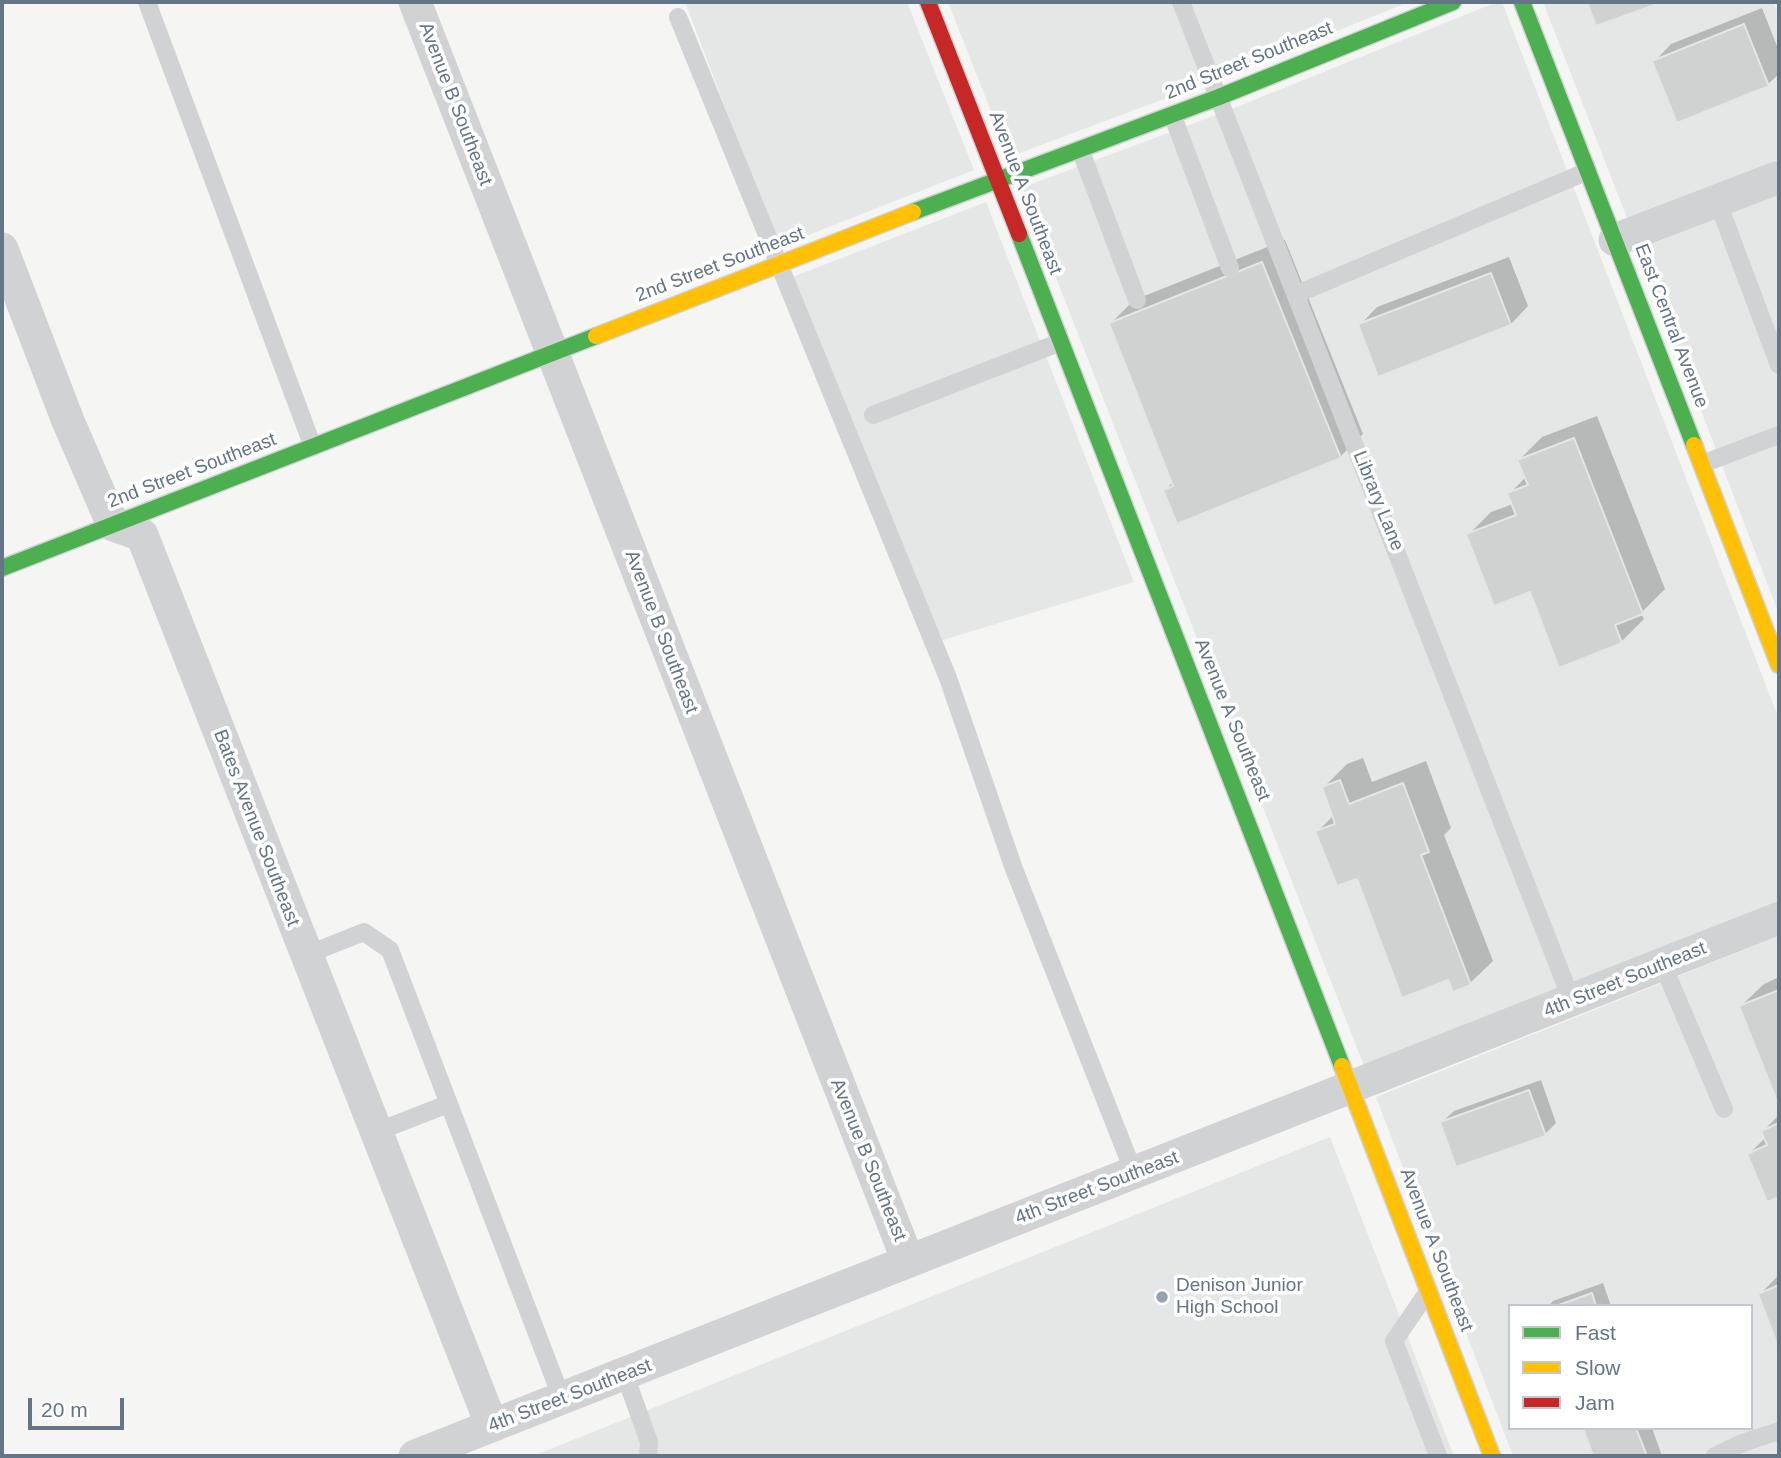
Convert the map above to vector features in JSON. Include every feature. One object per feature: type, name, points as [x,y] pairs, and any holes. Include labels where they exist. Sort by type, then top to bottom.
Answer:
[{"type":"street","name":"Avenue B Southeast","points":[[415,2],[908,1261]]},
{"type":"street","name":"Avenue A Southeast","points":[[928,2],[1353,1088],[1492,1456]]},
{"type":"street","name":"2nd Street Southeast","points":[[2,568],[998,179],[1219,97],[1453,2]]},
{"type":"street","name":"East Central Avenue","points":[[1522,2],[1779,665]]},
{"type":"street","points":[[1615,240],[1779,177]]},
{"type":"street","points":[[2,249],[68,421],[113,524]]},
{"type":"street","name":"Bates Avenue Southeast","points":[[113,524],[142,534],[492,1426]]},
{"type":"street","name":"4th Street Southeast","points":[[415,1456],[1779,918]]},
{"type":"lane","points":[[147,2],[313,447]]},
{"type":"lane","name":"Library Lane","points":[[1181,2],[1572,1001]]},
{"type":"lane","points":[[678,17],[948,678],[1005,846],[1134,1173]]},
{"type":"lane","points":[[1172,114],[1230,268]]},
{"type":"lane","points":[[1080,149],[1137,300]]},
{"type":"lane","points":[[1297,294],[1588,171]]},
{"type":"lane","points":[[1717,200],[1779,365]]},
{"type":"lane","points":[[873,415],[1061,342]]},
{"type":"lane","points":[[1702,464],[1779,435]]},
{"type":"lane","points":[[1759,612],[1779,604]]},
{"type":"lane","points":[[306,955],[364,932],[390,950],[562,1399]]},
{"type":"lane","points":[[1663,965],[1724,1109]]},
{"type":"lane","points":[[376,1132],[448,1104]]},
{"type":"lane","points":[[1429,1290],[1394,1341],[1438,1456]]},
{"type":"lane","points":[[625,1375],[649,1442],[648,1456]]},
{"type":"lane","points":[[1715,1456],[1745,1442],[1779,1431]]},
{"type":"shaded area","points":[[685,2],[907,2],[974,170],[778,247]]},
{"type":"shaded area","points":[[948,2],[1409,2],[1212,81],[1009,157]]},
{"type":"shaded area","points":[[1502,2],[1779,719],[1779,900],[1364,1066],[1021,188],[1224,112]]},
{"type":"shaded area","points":[[1543,2],[1774,2],[1779,16],[1779,159],[1627,218]]},
{"type":"shaded area","points":[[1779,194],[1779,614],[1639,249]]},
{"type":"shaded area","points":[[986,202],[1134,582],[930,644],[790,278]]},
{"type":"shaded area","points":[[1779,936],[1779,1456],[1513,1456],[1376,1097]]},
{"type":"shaded area","name":"Denison Junior High School","points":[[1330,1137],[1454,1456],[533,1456]]},
{"type":"building","points":[[1587,2],[1663,2],[1596,26]]},
{"type":"building","points":[[1744,24],[1769,86],[1677,123],[1652,61]]},
{"type":"building","points":[[1262,262],[1341,458],[1177,524],[1163,490],[1173,486],[1109,323]]},
{"type":"building","points":[[1491,273],[1511,325],[1378,377],[1358,324]]},
{"type":"building","points":[[1574,438],[1643,614],[1615,625],[1622,643],[1559,668],[1530,592],[1494,606],[1466,534],[1516,515],[1507,493],[1528,485],[1517,460]]},
{"type":"building","points":[[1340,780],[1349,804],[1403,783],[1429,852],[1421,855],[1471,985],[1453,992],[1448,980],[1402,998],[1357,879],[1337,886],[1315,831],[1335,824],[1322,787]]},
{"type":"building","points":[[1779,990],[1779,1106],[1739,1006]]},
{"type":"building","points":[[1529,1090],[1546,1136],[1456,1167],[1440,1122]]},
{"type":"building","points":[[1779,1123],[1779,1197],[1767,1202],[1747,1154],[1767,1145],[1761,1131]]},
{"type":"building","points":[[1779,1285],[1779,1349],[1758,1294]]},
{"type":"building","points":[[1592,1293],[1595,1304],[1562,1304]]},
{"type":"building","points":[[1584,1430],[1637,1430],[1647,1456],[1593,1456]]},
{"type":"traffic: fast","points":[[913,212],[1219,97],[1453,2]]},
{"type":"traffic: fast","points":[[1522,2],[1694,445]]},
{"type":"traffic: fast","points":[[1019,234],[1342,1066]]},
{"type":"traffic: fast","points":[[2,568],[596,336]]},
{"type":"traffic: slow","points":[[596,336],[913,212]]},
{"type":"traffic: slow","points":[[1694,445],[1779,665]]},
{"type":"traffic: slow","points":[[1342,1066],[1492,1456]]},
{"type":"traffic: jam","points":[[928,2],[1019,234]]},
{"type":"place","name":"Denison Junior High School","points":[[1162,1297]]}]
